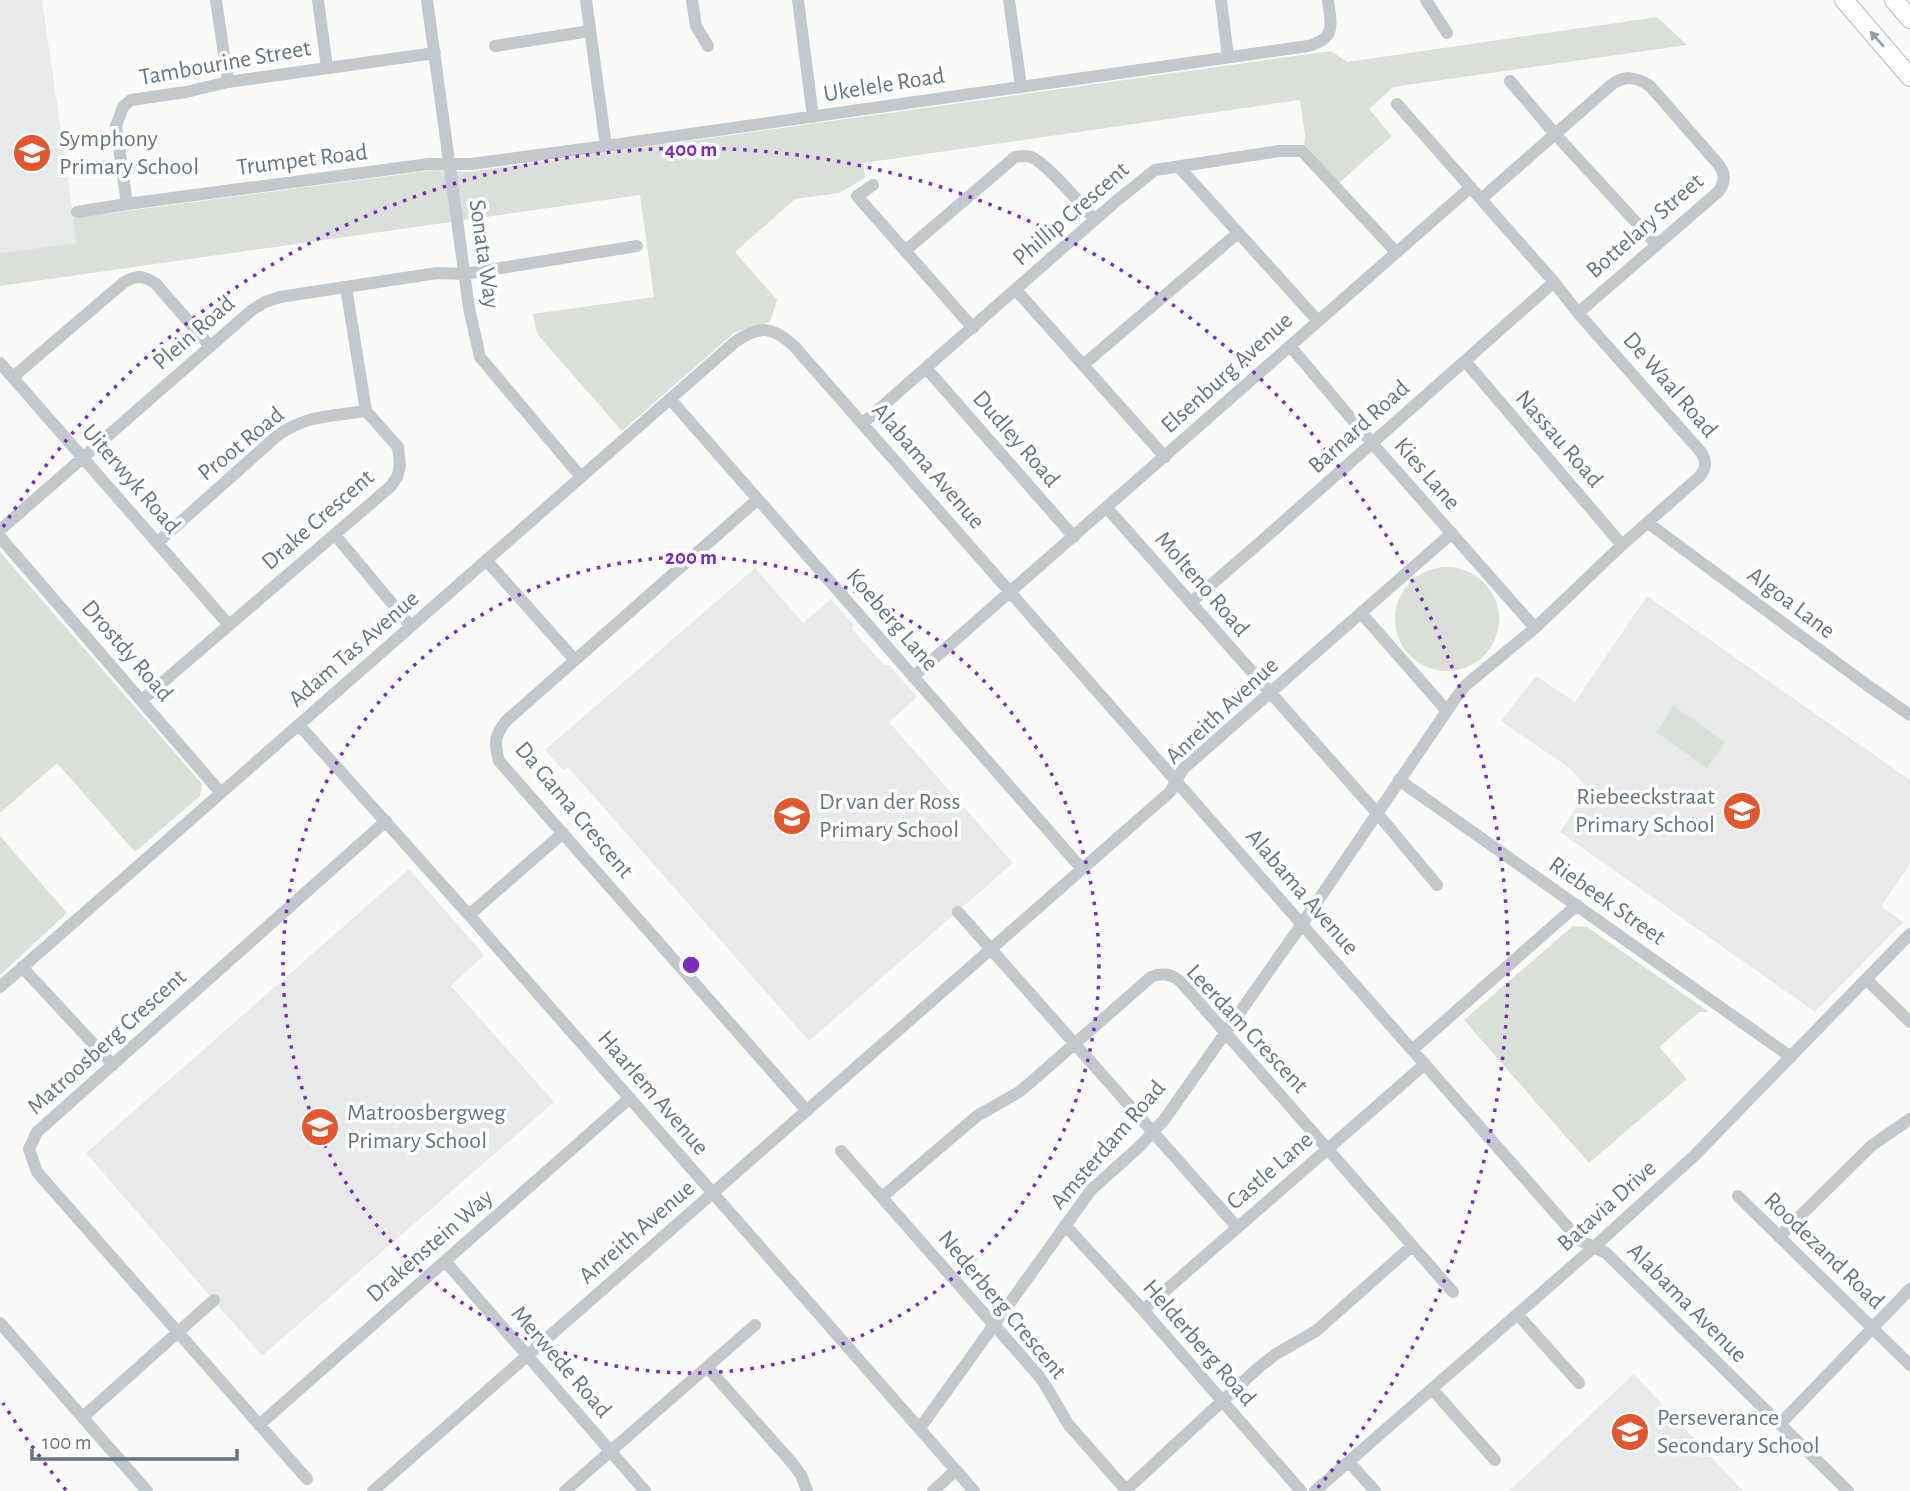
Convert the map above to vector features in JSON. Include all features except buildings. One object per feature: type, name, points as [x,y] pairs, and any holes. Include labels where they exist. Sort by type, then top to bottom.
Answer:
[{"type":"main road","points":[[1843,0],[1910,77]]},
{"type":"main road","points":[[1894,0],[1910,19]]},
{"type":"street","points":[[216,0],[229,82]]},
{"type":"street","points":[[318,0],[327,67]]},
{"type":"street","name":"Sonata Way","points":[[428,0],[464,274],[480,357],[581,477]]},
{"type":"street","points":[[586,0],[606,146]]},
{"type":"street","points":[[692,0],[696,26],[708,46]]},
{"type":"street","points":[[797,0],[813,117]]},
{"type":"street","points":[[1009,0],[1021,86]]},
{"type":"street","points":[[1221,0],[1228,57]]},
{"type":"street","name":"Ukelele Road","points":[[450,164],[471,164],[606,146],[1308,46],[1327,38],[1330,27],[1328,0]]},
{"type":"street","points":[[1426,0],[1447,33]]},
{"type":"street","points":[[495,46],[590,31]]},
{"type":"street","name":"Tambourine Street","points":[[127,204],[116,126],[123,107],[131,100],[229,82],[435,53]]},
{"type":"street","name":"Bottelary Street","points":[[1555,134],[1619,79],[1631,77],[1650,86],[1724,174],[1718,191],[1578,313]]},
{"type":"street","points":[[1510,81],[1656,244]]},
{"type":"street","name":"De Waal Road","points":[[1397,104],[1647,390],[1704,457],[1706,465],[1701,474],[1535,628],[1466,684],[1399,780]]},
{"type":"street","points":[[1481,199],[1555,134]]},
{"type":"street","name":"Phillip Crescent","points":[[863,423],[1154,170],[1279,151],[1302,151],[1395,252]]},
{"type":"street","points":[[905,251],[1015,157],[1022,155],[1036,159],[1095,220]]},
{"type":"street","name":"Trumpet Road","points":[[77,212],[429,164],[450,164]]},
{"type":"street","points":[[1178,167],[1318,321]]},
{"type":"street","points":[[873,185],[858,196],[973,328]]},
{"type":"street","name":"Elsenburg Avenue","points":[[913,677],[1471,187]]},
{"type":"street","points":[[1083,365],[1238,233]]},
{"type":"street","name":"Plein Road","points":[[0,530],[264,302],[280,297],[437,273],[464,274],[638,246]]},
{"type":"street","points":[[13,377],[123,283],[140,276],[149,278],[156,284],[210,346]]},
{"type":"street","name":"Barnard Road","points":[[1191,602],[1554,282]]},
{"type":"street","points":[[346,287],[366,411]]},
{"type":"street","points":[[1016,290],[1165,457]]},
{"type":"street","name":"Alabama Avenue","points":[[735,342],[750,332],[767,330],[781,334],[794,346],[1579,1240],[1606,1253],[1848,1491]]},
{"type":"street","name":"Adam Tas Avenue","points":[[0,987],[735,342]]},
{"type":"street","name":"Kies Lane","points":[[1290,346],[1535,628]]},
{"type":"street","name":"Nassau Road","points":[[1465,361],[1622,545]]},
{"type":"street","name":"Uiterwyk Road","points":[[0,363],[229,625]]},
{"type":"street","name":"Dudley Road","points":[[926,368],[1074,537]]},
{"type":"street","name":"Koeberg Lane","points":[[670,400],[1082,869]]},
{"type":"street","name":"Drake Crescent","points":[[142,699],[391,486],[400,466],[398,447],[366,411]]},
{"type":"street","name":"Proot Road","points":[[158,542],[289,427],[315,418],[366,411]]},
{"type":"street","name":"Da Gama Crescent","points":[[757,500],[507,720],[495,739],[499,761],[807,1111]]},
{"type":"street","name":"Molteno Road","points":[[1107,508],[1377,813],[1437,885]]},
{"type":"street","name":"Algoa Lane","points":[[1648,523],[1910,715]]},
{"type":"street","name":"Anreith Avenue","points":[[373,1491],[1170,792],[1183,769],[1452,533]]},
{"type":"street","points":[[335,535],[411,626]]},
{"type":"street","name":"Drostdy Road","points":[[0,537],[221,793]]},
{"type":"street","points":[[486,561],[574,659]]},
{"type":"street","points":[[1361,613],[1447,711]]},
{"type":"street","name":"Haarlem Avenue","points":[[299,724],[470,915],[974,1491]]},
{"type":"street","name":"Amsterdam Road","points":[[920,1428],[1091,1190],[1153,1134],[1302,924],[1399,780]]},
{"type":"street","name":"Riebeek Street","points":[[1399,780],[1791,1057]]},
{"type":"street","name":"Matroosberg Crescent","points":[[307,1479],[37,1172],[29,1149],[37,1132],[386,821]]},
{"type":"street","points":[[470,915],[563,833]]},
{"type":"street","points":[[1412,1050],[1577,905]]},
{"type":"street","points":[[958,912],[1237,1227]]},
{"type":"street","name":"Batavia Drive","points":[[1315,1491],[1694,1156],[1910,934]]},
{"type":"street","points":[[22,967],[113,1065]]},
{"type":"street","name":"Leerdam Crescent","points":[[882,1197],[977,1116],[1019,1092],[1151,977],[1163,974],[1177,979],[1453,1293]]},
{"type":"street","points":[[1866,979],[1910,1022]]},
{"type":"street","name":"Castle Lane","points":[[1143,1310],[1425,1064]]},
{"type":"street","name":"Drakenstein Way","points":[[259,1425],[630,1098]]},
{"type":"street","points":[[1779,1237],[1871,1146],[1910,1119]]},
{"type":"street","name":"Nederberg Crescent","points":[[841,1151],[1047,1388],[1068,1424],[1126,1490],[1276,1354],[1316,1331],[1412,1246]]},
{"type":"street","name":"Roodezand Road","points":[[1738,1196],[1910,1365]]},
{"type":"street","name":"Helderberg Road","points":[[1065,1225],[1301,1491]]},
{"type":"street","name":"Merwede Road","points":[[445,1261],[645,1491]]},
{"type":"street","points":[[1780,1424],[1910,1289]]},
{"type":"street","points":[[83,1418],[214,1300]]},
{"type":"street","points":[[1517,1314],[1579,1383]]},
{"type":"street","points":[[0,1324],[147,1491]]},
{"type":"street","points":[[565,1491],[755,1325]]},
{"type":"street","points":[[707,1367],[793,1464],[807,1491]]},
{"type":"street","points":[[1432,1389],[1495,1460]]},
{"type":"street","points":[[1349,1462],[1375,1491]]},
{"type":"street","points":[[933,1491],[956,1470]]},
{"type":"shaded area","name":"Symphony Primary School","points":[[0,0],[42,0],[77,243],[0,253]]},
{"type":"shaded area","points":[[1657,17],[1687,45],[1393,87],[1369,109],[1392,136],[1339,183],[1304,144],[1300,100],[863,163],[865,178],[839,193],[795,199],[735,252],[777,300],[770,322],[735,332],[622,431],[537,334],[533,314],[654,297],[640,195],[0,286],[0,253],[76,243],[73,218],[435,170],[468,172],[1331,51],[1347,62]]},
{"type":"shaded area","points":[[0,552],[202,784],[200,796],[135,852],[57,763],[0,813]]},
{"type":"shaded area","points":[[1447,567],[1467,571],[1484,582],[1495,599],[1499,619],[1495,639],[1484,656],[1467,667],[1447,671],[1427,667],[1410,656],[1399,639],[1395,619],[1399,599],[1410,582],[1427,571]]},
{"type":"shaded area","name":"Dr van der Ross Primary School","points":[[755,568],[803,623],[831,599],[853,624],[852,629],[917,697],[889,722],[1013,863],[809,1041],[568,767],[563,770],[545,750]]},
{"type":"shaded area","name":"Riebeeckstraat Primary School","points":[[1647,596],[1910,780],[1910,864],[1881,906],[1903,922],[1815,1012],[1560,832],[1589,789],[1568,767],[1501,721],[1536,676],[1575,702]]},
{"type":"shaded area","points":[[1674,706],[1725,742],[1707,768],[1656,732]]},
{"type":"shaded area","points":[[0,836],[67,913],[0,975]]},
{"type":"shaded area","name":"Matroosbergweg Primary School","points":[[409,869],[484,955],[451,986],[554,1102],[262,1356],[86,1153]]},
{"type":"shaded area","points":[[1573,926],[1587,927],[1709,1012],[1699,1012],[1659,1047],[1687,1079],[1589,1163],[1464,1020]]},
{"type":"shaded area","name":"Perseverance Secondary School","points":[[1634,1374],[1743,1491],[1509,1491]]},
{"type":"place","name":"Symphony Primary School","points":[[32,153]]},
{"type":"place","name":"Riebeeckstraat Primary School","points":[[1742,811]]},
{"type":"place","name":"Dr van der Ross Primary School","points":[[792,816]]},
{"type":"place","name":"Matroosbergweg Primary School","points":[[320,1127]]},
{"type":"place","name":"Perseverance Secondary School","points":[[1630,1432]]}]
